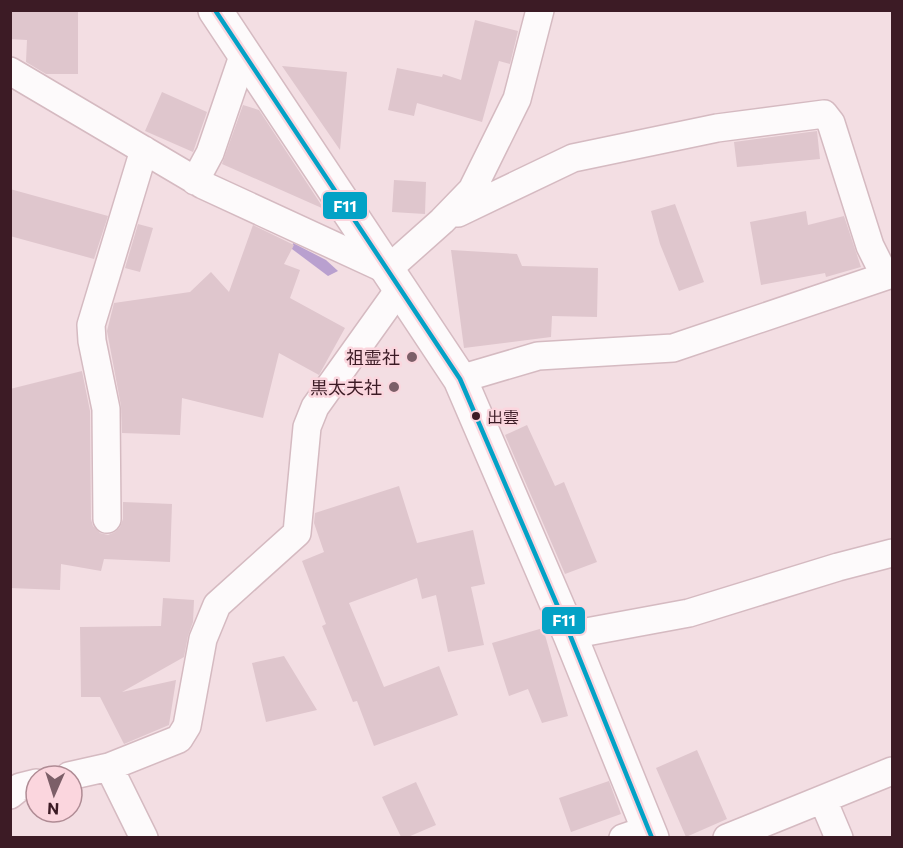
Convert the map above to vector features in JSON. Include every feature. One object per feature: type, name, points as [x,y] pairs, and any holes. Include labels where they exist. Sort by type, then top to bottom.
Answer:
[{"type":"main road","points":[[215,10],[460,379],[570,636],[642,835]]},
{"type":"street","points":[[84,773],[109,767],[179,739],[187,726],[203,639],[217,605],[297,533],[307,427],[315,407],[394,279],[442,221],[472,190],[517,99],[540,10]]},
{"type":"street","points":[[195,181],[210,153],[244,53]]},
{"type":"street","points":[[10,71],[195,181],[394,279]]},
{"type":"street","points":[[442,221],[573,158],[717,128],[824,114],[831,123],[870,246],[889,275],[673,348],[538,356],[460,379]]},
{"type":"street","points":[[107,519],[106,409],[92,341],[91,325],[144,150]]},
{"type":"street","points":[[570,636],[689,613],[838,567],[892,553]]},
{"type":"street","points":[[109,767],[144,837]]},
{"type":"street","points":[[727,837],[892,771]]},
{"type":"street","points":[[10,795],[24,786]]},
{"type":"street","points":[[823,800],[839,837]]},
{"type":"shaded area","points":[[293,243],[326,260],[338,271],[328,276],[292,249]]},
{"type":"building","points":[[10,10],[78,10],[78,74],[46,74],[26,62],[27,40],[10,39]]},
{"type":"building","points":[[475,20],[518,31],[510,64],[499,61],[482,122],[417,103],[414,116],[388,110],[397,68],[442,77],[443,74],[461,80]]},
{"type":"building","points":[[282,66],[347,72],[340,150]]},
{"type":"building","points":[[162,92],[207,112],[193,152],[145,131]]},
{"type":"building","points":[[243,105],[259,110],[324,209],[222,164]]},
{"type":"building","points":[[817,131],[820,159],[737,167],[734,142]]},
{"type":"building","points":[[394,180],[426,182],[425,214],[392,212]]},
{"type":"building","points":[[10,189],[108,216],[94,259],[10,236]]},
{"type":"building","points":[[675,204],[704,282],[679,291],[660,244],[651,211]]},
{"type":"building","points":[[806,211],[808,225],[844,216],[861,267],[826,277],[825,273],[761,285],[750,222]]},
{"type":"building","points":[[138,224],[153,228],[140,272],[125,268]]},
{"type":"building","points":[[253,225],[294,245],[284,264],[300,270],[290,298],[345,328],[319,375],[279,353],[263,418],[182,398],[180,435],[122,433],[121,406],[107,331],[114,303],[190,292],[211,272],[229,292]]},
{"type":"building","points":[[451,250],[517,254],[522,266],[598,268],[597,317],[552,316],[551,337],[464,348]]},
{"type":"building","points":[[82,371],[90,411],[91,519],[93,526],[100,533],[108,535],[115,532],[123,519],[123,502],[172,504],[170,562],[104,559],[101,571],[61,564],[60,590],[10,588],[10,389]]},
{"type":"building","points":[[527,425],[555,486],[564,482],[597,562],[565,574],[505,435]]},
{"type":"building","points":[[399,486],[417,543],[473,530],[485,584],[471,587],[484,645],[448,652],[436,595],[422,599],[417,578],[349,603],[384,687],[439,666],[458,715],[374,746],[357,701],[353,702],[322,626],[326,624],[302,561],[324,552],[314,523],[315,513]]},
{"type":"building","points":[[163,598],[194,600],[193,622],[184,657],[122,692],[176,680],[169,725],[124,744],[100,697],[81,697],[80,627],[161,626]]},
{"type":"building","points":[[543,628],[568,716],[542,723],[528,689],[509,696],[492,643]]},
{"type":"building","points":[[284,656],[317,710],[266,722],[252,663]]},
{"type":"building","points":[[697,750],[727,819],[686,837],[656,768]]},
{"type":"building","points":[[609,781],[621,814],[571,832],[559,798]]},
{"type":"building","points":[[416,782],[436,825],[408,837],[401,837],[382,797]]},
{"type":"transit line","name":"F11","points":[[215,10],[460,379],[570,635],[652,838]]},
{"type":"place","name":"祖霊社","points":[[412,357]]},
{"type":"place","name":"黒太夫社","points":[[394,387]]},
{"type":"place","name":"出雲","points":[[476,416]]}]
